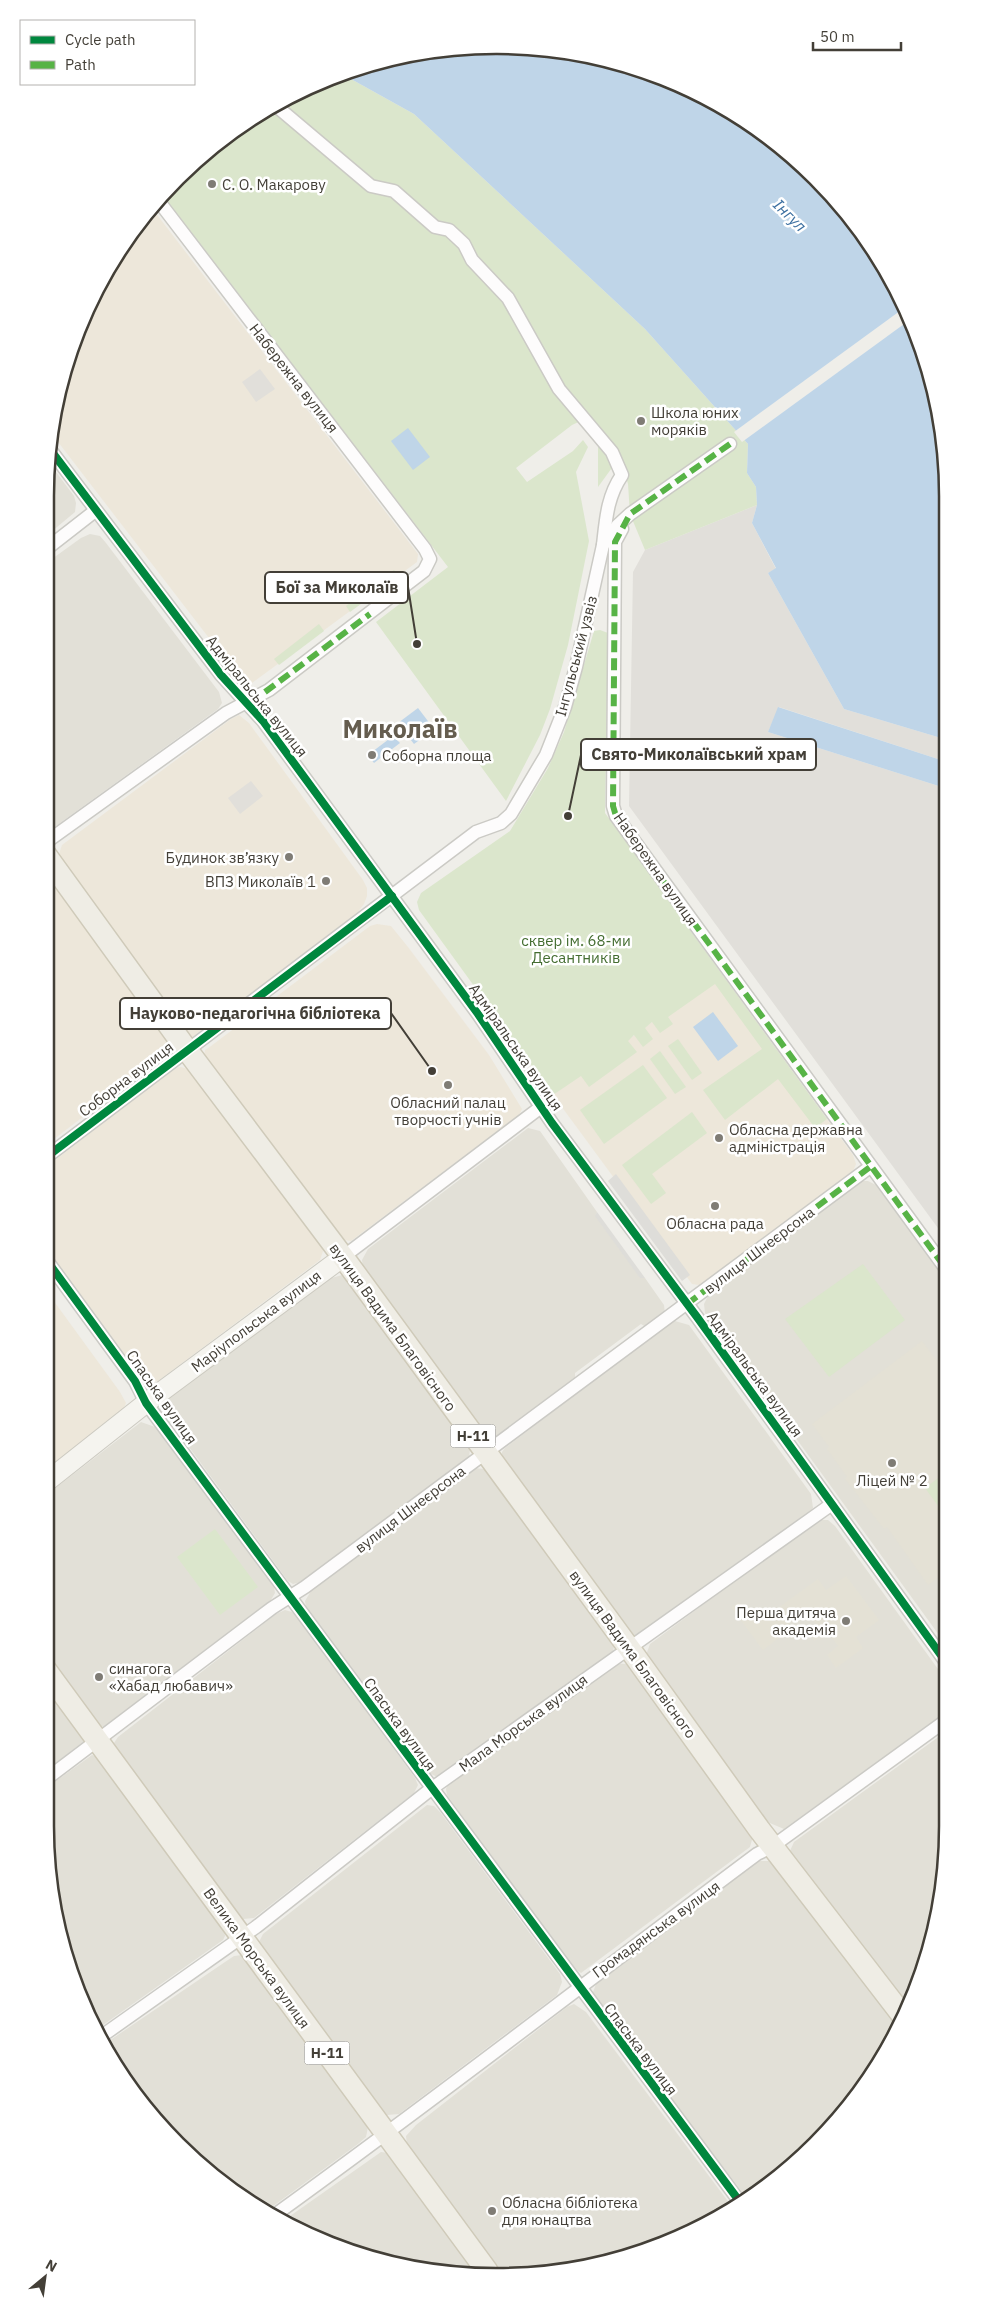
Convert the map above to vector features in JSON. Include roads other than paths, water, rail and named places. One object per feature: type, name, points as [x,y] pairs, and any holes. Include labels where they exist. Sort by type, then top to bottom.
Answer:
[{"type":"main road","name":"вулиця Вадима Благовісного","points":[[54,866],[187,1050],[343,1258],[484,1453],[629,1648],[772,1846],[899,2011]]},
{"type":"main road","name":"Велика Морська вулиця","points":[[54,1681],[485,2268]]},
{"type":"street","points":[[281,110],[371,186],[394,191],[435,227],[449,230],[464,244],[472,260],[508,298],[559,389],[612,452],[618,462],[622,475],[615,485],[607,508],[603,545]]},
{"type":"street","name":"Набережна вулиця","points":[[163,206],[425,549],[430,559],[424,571],[370,614],[265,692],[246,702]]},
{"type":"street","name":"Набережна вулиця","points":[[730,444],[630,514],[616,542],[613,806],[616,816],[939,1260]]},
{"type":"street","name":"Адміральська вулиця","points":[[56,458],[221,675],[263,721],[478,1014],[541,1107],[687,1304],[939,1653]]},
{"type":"street","points":[[54,543],[95,511]]},
{"type":"street","name":"Інгульський узвіз","points":[[392,896],[476,832],[501,823],[512,814],[528,789],[557,729],[576,667],[603,545],[617,526],[630,514]]},
{"type":"street","points":[[54,837],[226,713],[246,702]]},
{"type":"street","name":"Соборна вулиця","points":[[54,1151],[392,896]]},
{"type":"street","name":"Маріупольська вулиця","points":[[54,1476],[146,1403],[343,1258],[541,1107]]},
{"type":"street","name":"вулиця Шнеєрсона","points":[[54,1773],[290,1596],[870,1167]]},
{"type":"street","name":"Спаська вулиця","points":[[54,1270],[135,1381],[146,1403],[578,1987],[737,2197]]},
{"type":"street","name":"Мала Морська вулиця","points":[[106,2033],[242,1937],[431,1789],[832,1504]]},
{"type":"street","name":"Громадянська вулиця","points":[[280,2211],[387,2134],[578,1987],[757,1854],[772,1846],[939,1725]]},
{"type":"water","name":"Інгул","points":[[468,55],[525,55],[583,62],[611,69],[666,87],[718,113],[742,128],[766,145],[810,183],[848,227],[880,275],[906,327],[916,354],[931,410],[938,468],[939,496],[939,737],[844,709],[768,573],[776,568],[752,523],[757,505],[756,487],[747,473],[748,444],[645,329],[414,114],[350,78],[410,62]]},
{"type":"water","points":[[408,428],[430,457],[413,470],[391,441]]},
{"type":"water","points":[[778,707],[939,759],[939,786],[768,732]]},
{"type":"water","points":[[418,708],[434,729],[414,744],[398,723]]},
{"type":"water","points":[[393,736],[400,743],[374,763],[368,755]]},
{"type":"water","points":[[713,1012],[738,1046],[718,1061],[693,1027]]},
{"type":"place","name":"С. О. Макарову","points":[[212,184]]},
{"type":"place","name":"Школа юних моряків","points":[[641,421]]},
{"type":"place","name":"Бої за Миколаїв","points":[[417,644]]},
{"type":"place","name":"Соборна площа","points":[[372,755]]},
{"type":"place","name":"Свято-Миколаївський храм","points":[[568,816]]},
{"type":"place","name":"Будинок зв’язку","points":[[289,857]]},
{"type":"place","name":"ВПЗ Миколаїв 1","points":[[326,881]]},
{"type":"place","name":"Науково-педагогічна бібліотека","points":[[432,1071]]},
{"type":"place","name":"Обласний палац творчості учнів","points":[[448,1085]]},
{"type":"place","name":"Обласна державна адміністрація","points":[[719,1138]]},
{"type":"place","name":"Обласна рада","points":[[715,1206]]},
{"type":"place","name":"Ліцей № 2","points":[[892,1463]]},
{"type":"place","name":"Перша дитяча академія","points":[[846,1621]]},
{"type":"place","name":"синагога «Хабад любавич»","points":[[99,1677]]},
{"type":"place","name":"Обласна бібліотека для юнацтва","points":[[492,2211]]},
{"type":"district","name":"Миколаїв","points":[[400,728]]},
{"type":"park label","name":"сквер ім. 68-ми Десантників","points":[[576,948]]}]
